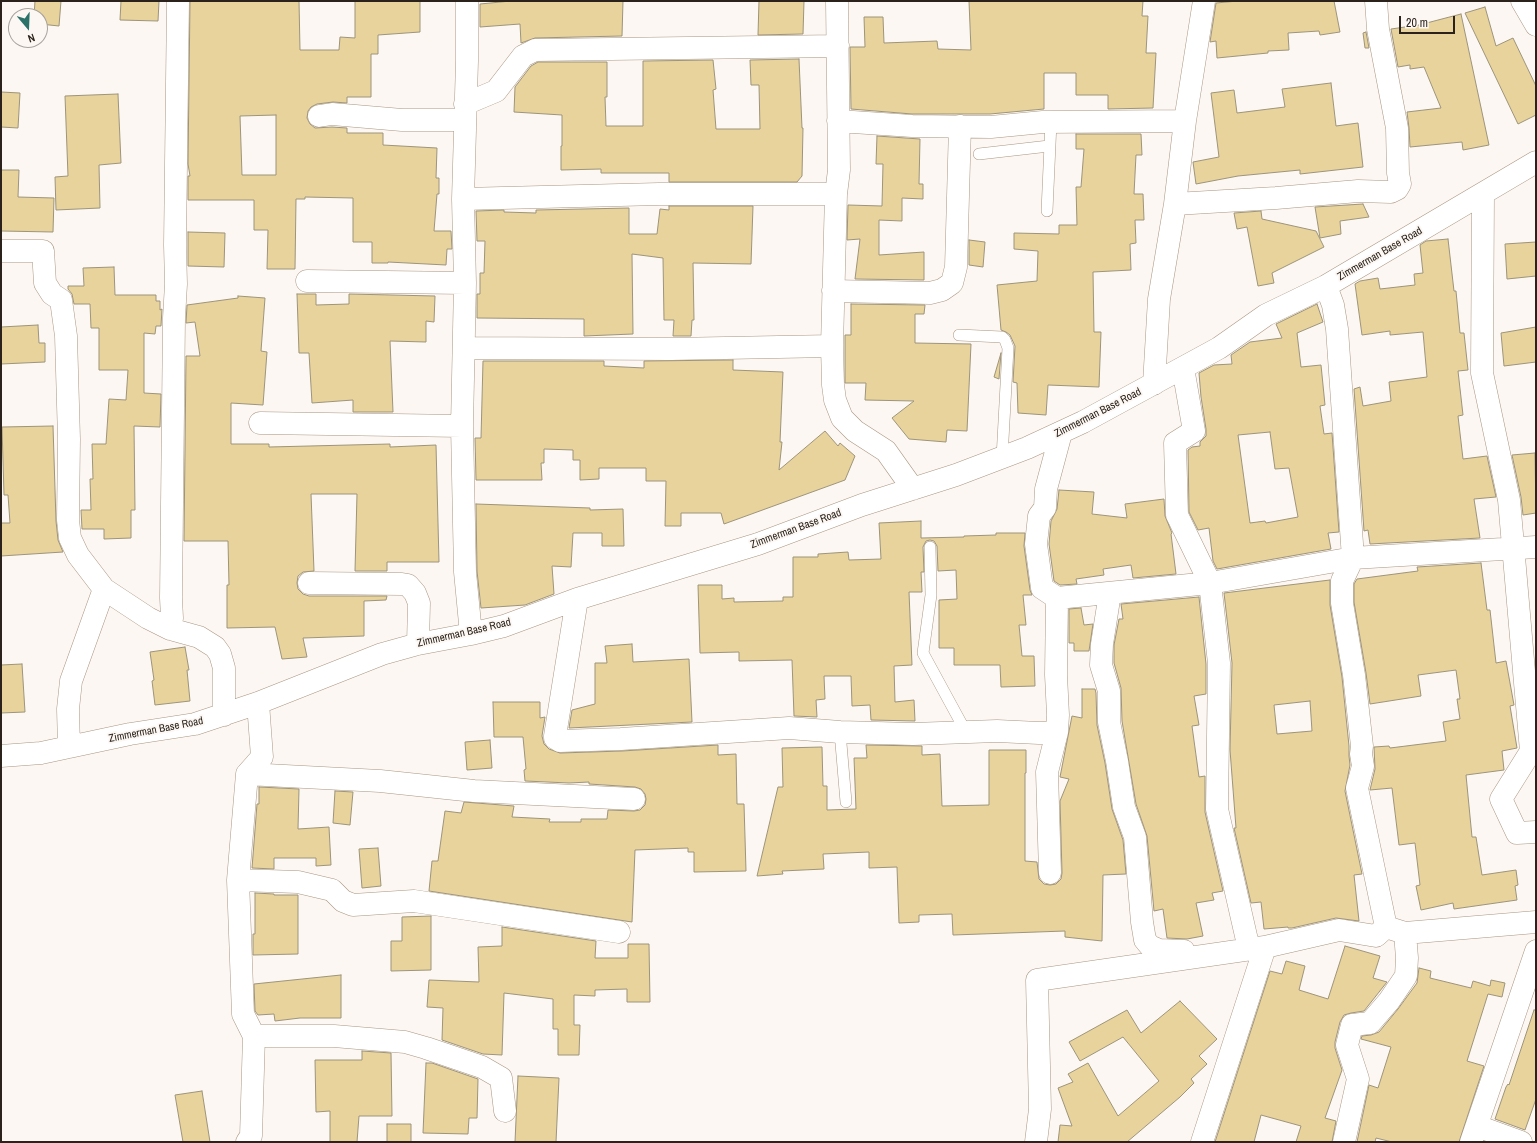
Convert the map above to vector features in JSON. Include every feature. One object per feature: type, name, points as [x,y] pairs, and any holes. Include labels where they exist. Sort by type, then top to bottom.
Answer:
[{"type":"street","points":[[170,629],[172,618],[174,318],[176,284],[174,245],[178,1]]},
{"type":"street","points":[[467,1],[467,61],[463,200],[465,283],[462,426],[465,572],[471,634]]},
{"type":"street","points":[[837,1],[839,170],[836,194],[833,291],[832,346],[834,400],[842,418],[855,430],[886,451],[913,489]]},
{"type":"street","points":[[1154,384],[1159,299],[1175,204],[1185,121],[1204,1]]},
{"type":"street","points":[[1175,204],[1358,191],[1391,192],[1397,189],[1400,184],[1398,173],[1397,128],[1378,28],[1376,1]]},
{"type":"street","points":[[1522,1],[1536,25]]},
{"type":"street","points":[[319,116],[332,114],[402,120],[465,112],[496,91],[524,56],[535,50],[838,46]]},
{"type":"street","points":[[838,122],[891,125],[991,127],[1051,122],[1134,120],[1185,121]]},
{"type":"street","points":[[833,291],[930,292],[942,290],[952,283],[956,267],[960,126]]},
{"type":"street","name":"Zimmerman Base Road","points":[[1,756],[41,753],[130,734],[195,724],[258,703],[382,654],[418,644],[504,626],[577,599],[758,544],[862,505],[956,475],[1002,458],[1061,433],[1220,348],[1266,316],[1326,286],[1536,162]]},
{"type":"street","points":[[463,200],[659,194],[836,194]]},
{"type":"street","points":[[1483,194],[1482,373],[1509,500],[1531,751],[1500,799],[1516,833],[1536,832]]},
{"type":"street","points":[[1,251],[43,251],[45,283],[52,294],[61,300],[66,336],[69,439],[68,520],[70,538],[78,555],[104,589],[148,618],[170,629],[200,637],[215,647],[220,654],[224,668],[224,714]]},
{"type":"street","points":[[306,281],[465,283]]},
{"type":"street","points":[[1326,286],[1333,305],[1337,329],[1353,558],[1342,581],[1342,603],[1354,675],[1362,746],[1361,754],[1363,766],[1357,788],[1395,930],[1407,958],[1406,976],[1389,1001],[1370,1023],[1352,1026],[1347,1045],[1358,1079],[1344,1142]]},
{"type":"street","points":[[464,348],[671,349],[832,346]]},
{"type":"street","points":[[1183,368],[1194,431],[1175,443],[1177,515],[1210,583],[1219,663],[1217,809],[1257,948],[1202,1142]]},
{"type":"street","points":[[260,423],[462,426]]},
{"type":"street","points":[[1061,433],[1046,489],[1045,508],[1039,516],[1036,544],[1042,588],[1057,598],[1210,583],[1353,558],[1536,547]]},
{"type":"street","points":[[309,583],[408,585],[415,593],[419,603],[418,644]]},
{"type":"street","points":[[69,747],[68,709],[71,680],[104,589]]},
{"type":"street","points":[[1110,593],[1102,644],[1101,665],[1109,691],[1109,722],[1124,807],[1135,837],[1142,922],[1145,940],[1150,946],[1159,950],[1172,951],[1257,948]]},
{"type":"street","points":[[1050,873],[1047,772],[1057,732],[1058,715],[1056,675],[1057,598]]},
{"type":"street","points":[[577,599],[555,733],[555,738],[557,740],[621,739],[789,728],[840,732],[913,734],[966,732],[1057,732]]},
{"type":"street","points":[[247,1142],[251,1136],[254,1036],[243,1014],[238,880],[247,774],[262,757],[262,737],[258,703]]},
{"type":"street","points":[[247,774],[380,781],[474,791],[634,799]]},
{"type":"street","points":[[238,880],[298,882],[332,890],[343,901],[353,905],[414,901],[619,932]]},
{"type":"street","points":[[1036,1142],[1040,1109],[1037,980],[1257,948],[1339,930],[1376,936],[1395,930],[1536,922]]},
{"type":"street","points":[[1521,1142],[1474,1134],[1536,951]]},
{"type":"street","points":[[254,1036],[334,1036],[405,1042],[426,1048],[482,1067],[501,1078],[505,1111]]},
{"type":"lane","points":[[1047,211],[1051,122]]},
{"type":"lane","points":[[979,154],[1050,146]]},
{"type":"lane","points":[[960,335],[1002,337],[1006,340],[1008,348],[1002,458]]},
{"type":"lane","points":[[930,547],[932,595],[923,653],[966,732]]},
{"type":"lane","points":[[840,732],[846,802]]},
{"type":"building","points":[[35,1],[61,1],[59,26],[48,25],[48,8],[35,8]]},
{"type":"building","points":[[121,1],[159,1],[158,21],[120,20]]},
{"type":"building","points":[[190,1],[299,1],[300,50],[339,50],[340,37],[355,38],[355,1],[420,1],[420,32],[378,35],[378,54],[371,54],[371,97],[347,97],[347,103],[333,102],[317,104],[311,107],[308,111],[307,118],[310,124],[315,128],[347,128],[347,133],[383,133],[383,145],[437,148],[436,178],[439,178],[439,194],[437,194],[434,231],[451,231],[452,249],[447,249],[446,265],[388,262],[372,263],[372,242],[353,242],[353,198],[305,197],[305,199],[296,199],[295,269],[267,269],[268,230],[254,230],[254,200],[188,200],[188,176],[190,176],[188,164]],"holes":[[[276,115],[276,175],[242,175],[240,116]]]},
{"type":"building","points":[[511,1],[623,1],[622,36],[535,38],[521,43],[520,24],[480,27],[480,4]]},
{"type":"building","points":[[759,1],[804,1],[803,34],[758,35]]},
{"type":"building","points":[[969,1],[1143,1],[1142,16],[1148,16],[1146,53],[1156,53],[1153,108],[1108,109],[1108,95],[1076,95],[1076,73],[1044,73],[1044,109],[990,114],[912,114],[851,109],[850,47],[865,47],[864,17],[883,17],[884,43],[937,41],[938,49],[971,50]]},
{"type":"building","points":[[1238,1],[1334,1],[1340,32],[1320,35],[1319,31],[1288,33],[1289,50],[1268,51],[1268,53],[1217,58],[1216,41],[1210,42],[1216,3]]},
{"type":"building","points":[[1485,7],[1496,46],[1513,38],[1536,86],[1536,115],[1518,124],[1465,13]]},
{"type":"building","points":[[1461,14],[1489,145],[1463,150],[1462,142],[1410,147],[1407,112],[1441,108],[1424,67],[1410,69],[1410,65],[1398,67],[1391,29],[1419,25]]},
{"type":"building","points":[[1366,32],[1369,48],[1365,48],[1363,33]]},
{"type":"building","points":[[799,59],[803,128],[802,176],[797,182],[669,182],[669,173],[601,173],[601,169],[561,170],[562,115],[514,112],[515,87],[531,66],[538,62],[607,62],[607,97],[605,97],[606,126],[643,126],[643,61],[713,60],[716,89],[713,90],[716,129],[760,129],[759,85],[751,85],[750,60]]},
{"type":"building","points":[[1331,83],[1336,126],[1358,123],[1363,167],[1300,174],[1300,170],[1238,176],[1196,184],[1193,162],[1219,157],[1211,93],[1234,90],[1237,113],[1285,107],[1282,89]]},
{"type":"building","points":[[1,92],[20,93],[18,128],[1,127]]},
{"type":"building","points":[[118,94],[121,163],[99,165],[100,208],[56,210],[55,177],[68,176],[65,96]]},
{"type":"building","points":[[1076,134],[1141,134],[1142,155],[1136,155],[1134,194],[1143,194],[1144,220],[1135,220],[1136,243],[1130,244],[1131,270],[1093,272],[1094,332],[1101,332],[1099,387],[1048,385],[1046,415],[1018,413],[1017,383],[1013,382],[1015,346],[1010,335],[1001,330],[997,285],[1037,281],[1038,251],[1014,249],[1014,233],[1059,234],[1059,225],[1077,225],[1076,187],[1081,187],[1084,149],[1076,149]]},
{"type":"building","points":[[877,136],[920,139],[919,184],[923,184],[923,199],[902,198],[902,221],[879,220],[879,255],[924,252],[924,280],[855,279],[860,239],[847,240],[848,205],[882,206],[883,164],[876,164]]},
{"type":"building","points":[[1,170],[19,170],[18,197],[54,198],[53,232],[1,231]]},
{"type":"building","points":[[1363,204],[1369,217],[1340,221],[1341,234],[1320,238],[1315,207]]},
{"type":"building","points":[[669,206],[753,206],[751,264],[693,263],[694,320],[692,320],[691,336],[673,336],[674,320],[664,320],[663,258],[632,254],[633,334],[584,336],[584,319],[477,318],[477,294],[480,294],[480,273],[484,273],[485,241],[477,241],[476,211],[504,210],[504,212],[536,213],[536,210],[629,208],[629,234],[657,234],[660,209],[669,210]]},
{"type":"building","points":[[1261,211],[1262,219],[1316,231],[1324,247],[1272,273],[1274,283],[1258,286],[1247,227],[1237,229],[1234,213]]},
{"type":"building","points":[[188,232],[225,233],[224,267],[188,266]]},
{"type":"building","points":[[1448,239],[1454,291],[1456,291],[1460,333],[1464,333],[1468,370],[1458,371],[1463,415],[1458,416],[1463,459],[1487,456],[1496,497],[1474,499],[1480,538],[1370,544],[1368,530],[1364,531],[1354,389],[1360,387],[1363,406],[1391,401],[1389,382],[1427,377],[1423,332],[1390,335],[1390,331],[1362,335],[1355,284],[1360,281],[1378,278],[1380,289],[1415,285],[1414,274],[1423,273],[1420,245],[1426,241]]},
{"type":"building","points":[[969,240],[985,242],[983,267],[969,265]]},
{"type":"building","points":[[1536,242],[1536,276],[1507,279],[1505,244]]},
{"type":"building","points":[[114,267],[115,295],[156,295],[156,301],[160,301],[160,310],[162,309],[161,326],[156,326],[155,334],[144,333],[144,393],[161,394],[160,427],[134,426],[135,510],[131,510],[131,538],[104,539],[104,529],[82,529],[81,510],[91,510],[90,479],[93,479],[92,444],[106,444],[109,399],[126,400],[128,370],[99,370],[99,328],[91,328],[90,304],[74,304],[72,294],[68,289],[68,286],[84,286],[83,268]]},
{"type":"building","points":[[297,294],[316,294],[316,305],[349,304],[349,294],[435,296],[434,322],[426,321],[426,342],[390,341],[393,412],[353,412],[353,400],[312,403],[309,353],[299,353]]},
{"type":"building","points":[[238,296],[265,298],[261,351],[267,352],[263,405],[231,403],[231,444],[269,444],[269,447],[390,444],[390,447],[436,445],[439,562],[387,562],[387,571],[355,571],[357,494],[311,494],[314,571],[303,572],[298,576],[298,589],[303,594],[309,596],[387,596],[386,600],[364,601],[364,636],[303,638],[307,657],[282,659],[275,627],[227,628],[227,585],[229,585],[228,541],[184,541],[186,356],[200,356],[195,322],[186,323],[187,305],[238,298]]},
{"type":"building","points":[[851,304],[925,305],[924,314],[915,314],[915,343],[971,344],[967,431],[947,430],[946,442],[909,439],[892,418],[914,401],[865,400],[866,383],[845,383],[845,335],[851,335]]},
{"type":"building","points":[[1317,304],[1323,322],[1297,333],[1301,367],[1321,365],[1325,405],[1320,406],[1324,434],[1332,433],[1339,532],[1328,533],[1331,549],[1217,569],[1213,561],[1209,528],[1198,530],[1189,512],[1188,450],[1192,447],[1200,446],[1200,442],[1206,436],[1199,373],[1214,365],[1232,364],[1231,355],[1250,342],[1282,338],[1276,324]],"holes":[[[1270,432],[1275,469],[1289,468],[1298,517],[1266,523],[1265,521],[1250,523],[1238,435]]]},
{"type":"building","points":[[38,325],[39,343],[45,343],[45,362],[1,364],[1,327]]},
{"type":"building","points":[[1536,327],[1536,362],[1504,366],[1501,333]]},
{"type":"building","points":[[1001,353],[999,379],[994,377]]},
{"type":"building","points":[[733,360],[733,370],[783,372],[780,442],[782,442],[779,470],[825,431],[838,446],[840,443],[855,456],[845,480],[724,524],[721,513],[681,513],[681,526],[665,526],[666,481],[646,481],[646,468],[599,468],[599,479],[580,480],[580,460],[573,460],[573,450],[544,449],[544,463],[541,463],[542,480],[476,480],[475,438],[481,438],[483,361],[604,361],[604,366],[644,368],[644,361]]},
{"type":"building","points":[[53,426],[56,521],[58,540],[63,552],[1,556],[1,523],[10,523],[8,495],[4,495],[2,427]]},
{"type":"building","points":[[1535,453],[1536,513],[1523,515],[1521,497],[1512,455]]},
{"type":"building","points":[[1059,490],[1094,492],[1092,514],[1127,518],[1125,504],[1164,499],[1165,516],[1172,533],[1176,574],[1133,578],[1131,565],[1103,569],[1104,575],[1076,579],[1077,584],[1060,585],[1054,581],[1049,544],[1051,521],[1057,509]]},
{"type":"building","points":[[476,504],[590,508],[590,510],[623,509],[624,546],[602,546],[602,533],[573,533],[571,567],[552,566],[554,594],[525,605],[481,608],[477,571]]},
{"type":"building","points":[[921,521],[921,538],[996,535],[996,533],[1025,533],[1024,546],[1032,595],[1023,595],[1026,625],[1019,625],[1022,656],[1034,656],[1035,686],[1001,687],[1000,665],[954,665],[954,648],[939,648],[939,600],[957,599],[956,570],[938,571],[937,546],[934,541],[930,540],[926,541],[923,547],[924,572],[921,572],[922,592],[909,592],[912,665],[894,666],[895,702],[914,700],[915,721],[871,720],[870,705],[852,706],[851,676],[824,676],[825,699],[816,700],[817,717],[794,716],[792,660],[739,661],[739,652],[700,653],[698,585],[722,585],[722,599],[734,598],[734,602],[783,601],[783,597],[793,597],[793,557],[818,557],[818,554],[848,552],[849,560],[881,559],[879,523]]},
{"type":"building","points":[[1481,563],[1487,610],[1490,610],[1496,663],[1506,661],[1514,705],[1510,706],[1517,748],[1502,751],[1504,770],[1466,775],[1472,837],[1476,837],[1482,875],[1516,870],[1518,885],[1515,886],[1517,900],[1454,909],[1453,903],[1421,910],[1416,886],[1420,885],[1415,843],[1399,845],[1392,788],[1370,790],[1375,769],[1374,747],[1389,746],[1390,748],[1446,741],[1443,722],[1460,719],[1457,699],[1460,699],[1456,670],[1418,675],[1421,696],[1370,704],[1354,602],[1354,584],[1357,579],[1418,571],[1417,567]]},
{"type":"building","points":[[1330,580],[1330,605],[1342,677],[1349,746],[1350,765],[1345,791],[1362,874],[1354,875],[1359,921],[1336,918],[1292,928],[1264,929],[1261,902],[1251,903],[1234,828],[1236,828],[1230,750],[1232,663],[1224,593]],"holes":[[[1310,701],[1312,731],[1277,734],[1274,705]]]},
{"type":"building","points":[[1199,597],[1206,664],[1206,694],[1194,696],[1199,725],[1192,726],[1199,777],[1205,776],[1205,812],[1223,891],[1212,893],[1214,900],[1196,903],[1203,936],[1187,939],[1167,938],[1163,909],[1154,911],[1147,836],[1136,804],[1122,721],[1121,688],[1114,663],[1114,645],[1119,619],[1123,619],[1121,604]]},
{"type":"building","points":[[1081,608],[1084,625],[1093,624],[1089,651],[1074,651],[1074,643],[1069,643],[1069,609]]},
{"type":"building","points":[[632,644],[633,662],[689,659],[692,722],[569,728],[572,710],[595,704],[595,663],[607,663],[605,646]]},
{"type":"building","points":[[185,647],[189,670],[187,670],[190,701],[155,705],[152,681],[154,680],[150,652]]},
{"type":"building","points":[[22,664],[25,712],[1,713],[1,665]]},
{"type":"building","points":[[1082,689],[1095,689],[1096,693],[1097,725],[1112,809],[1123,840],[1126,874],[1103,875],[1102,941],[1065,937],[1065,931],[953,935],[952,914],[919,915],[919,922],[899,923],[897,867],[869,868],[869,852],[823,854],[824,869],[782,871],[783,874],[757,876],[778,787],[783,787],[782,748],[822,747],[823,786],[827,786],[827,810],[856,809],[854,758],[867,758],[866,745],[922,746],[922,755],[940,754],[942,806],[989,805],[989,750],[1026,750],[1025,861],[1037,862],[1039,879],[1044,884],[1056,884],[1061,879],[1062,873],[1060,801],[1069,779],[1060,777],[1072,716],[1082,718]]},
{"type":"building","points":[[493,702],[540,702],[540,718],[545,717],[542,736],[544,744],[549,749],[560,753],[718,745],[718,755],[736,754],[737,804],[744,804],[746,871],[694,872],[694,852],[688,852],[688,848],[635,850],[632,922],[429,891],[432,861],[438,861],[445,811],[461,813],[464,802],[514,806],[512,817],[550,819],[549,822],[581,822],[581,819],[607,819],[608,810],[634,811],[640,810],[645,805],[645,794],[641,789],[635,787],[589,784],[589,782],[569,783],[525,781],[524,770],[526,769],[523,737],[494,737]]},
{"type":"building","points":[[490,740],[492,768],[467,770],[465,742]]},
{"type":"building","points":[[259,787],[299,789],[298,829],[329,827],[331,865],[316,866],[316,858],[274,858],[274,869],[252,868],[257,804],[259,804]]},
{"type":"building","points":[[335,791],[353,792],[350,825],[333,823]]},
{"type":"building","points":[[378,848],[381,886],[362,888],[359,849]]},
{"type":"building","points":[[255,893],[298,895],[298,954],[253,955],[253,934],[255,934]]},
{"type":"building","points":[[431,916],[431,970],[391,971],[391,941],[402,941],[402,917]]},
{"type":"building","points":[[502,927],[596,941],[595,958],[628,958],[628,944],[649,944],[650,1002],[627,1002],[627,989],[595,990],[595,996],[574,995],[574,1025],[580,1025],[579,1055],[558,1055],[558,1029],[553,1029],[553,999],[504,993],[502,1055],[483,1054],[442,1040],[443,1008],[427,1007],[429,980],[479,982],[478,947],[502,946]]},
{"type":"building","points":[[1345,946],[1380,956],[1373,978],[1387,982],[1364,1011],[1344,1015],[1340,1022],[1335,1048],[1342,1070],[1325,1118],[1336,1121],[1332,1142],[1296,1142],[1301,1126],[1261,1115],[1254,1142],[1215,1142],[1270,971],[1282,974],[1286,961],[1305,966],[1299,990],[1328,999]]},
{"type":"building","points":[[1419,968],[1431,971],[1430,978],[1471,988],[1473,981],[1490,986],[1491,980],[1505,983],[1502,997],[1488,994],[1467,1061],[1484,1066],[1459,1142],[1392,1142],[1376,1138],[1375,1142],[1357,1142],[1369,1085],[1378,1088],[1391,1047],[1361,1039],[1362,1036],[1379,1032],[1417,983]]},
{"type":"building","points":[[341,975],[341,1018],[300,1018],[275,1021],[274,1014],[258,1015],[255,1011],[254,984]]},
{"type":"building","points":[[1180,1001],[1217,1039],[1199,1056],[1207,1064],[1191,1079],[1194,1083],[1180,1097],[1127,1142],[1058,1142],[1060,1125],[1072,1126],[1058,1088],[1073,1082],[1068,1074],[1088,1063],[1118,1116],[1159,1081],[1123,1037],[1080,1061],[1069,1042],[1127,1010],[1141,1033]]},
{"type":"building","points":[[1534,1010],[1536,1010],[1536,1099],[1525,1130],[1495,1119],[1506,1087],[1508,1084],[1509,1085]]},
{"type":"building","points":[[362,1051],[391,1053],[392,1116],[359,1116],[357,1142],[330,1142],[330,1111],[316,1112],[315,1060],[362,1060]]},
{"type":"building","points":[[426,1063],[432,1063],[478,1079],[477,1118],[469,1118],[468,1134],[423,1133]]},
{"type":"building","points":[[518,1076],[559,1078],[556,1142],[515,1142]]},
{"type":"building","points":[[202,1091],[210,1142],[183,1142],[175,1095]]},
{"type":"building","points":[[387,1124],[411,1124],[411,1142],[387,1142]]}]
